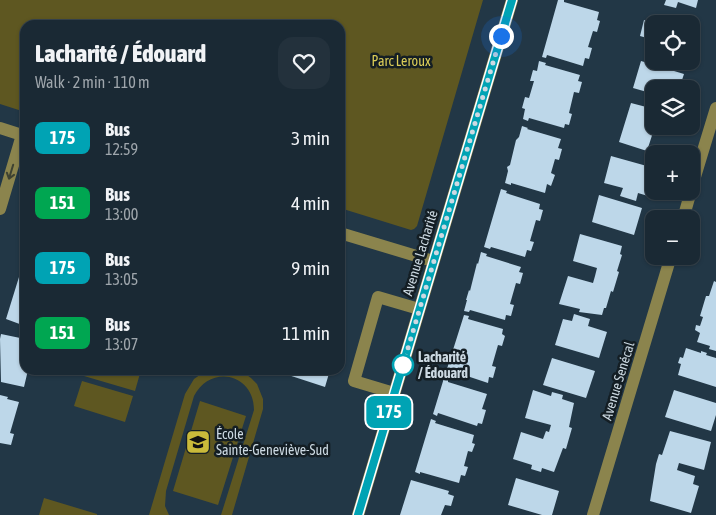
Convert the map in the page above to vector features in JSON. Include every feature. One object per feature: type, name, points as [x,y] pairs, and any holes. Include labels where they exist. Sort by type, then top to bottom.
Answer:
[{"type":"street","name":"Avenue Lacharité","points":[[358,515],[512,0]]},
{"type":"street","points":[[700,161],[716,108]]},
{"type":"street","points":[[0,128],[20,134]]},
{"type":"street","points":[[0,209],[20,147]]},
{"type":"street","points":[[345,235],[433,261]]},
{"type":"street","name":"Avenue Senécal","points":[[593,515],[668,265]]},
{"type":"street","points":[[394,393],[354,381],[378,297],[419,309]]},
{"type":"green space","name":"Parc Leroux","points":[[0,0],[483,0],[417,226],[411,230],[345,210],[345,20],[20,20],[20,110],[0,104]]},
{"type":"green space","points":[[84,375],[140,375],[135,391]]},
{"type":"green space","points":[[200,375],[247,375],[257,384],[263,399],[263,409],[232,515],[221,515],[254,410],[252,397],[247,388],[239,381],[230,377],[220,377],[210,379],[201,386],[194,396],[166,491],[165,506],[169,515],[149,515],[185,394],[194,379]]},
{"type":"green space","points":[[82,381],[133,396],[125,422],[74,406]]},
{"type":"green space","points":[[200,401],[246,416],[218,505],[173,491]]},
{"type":"green space","points":[[44,498],[97,514],[97,515],[39,515]]},
{"type":"building","points":[[558,0],[564,0],[564,2],[599,12],[597,20],[600,21],[597,32],[593,31],[588,47],[592,48],[589,59],[585,58],[583,66],[547,55],[546,58],[542,57]]},
{"type":"building","points":[[666,0],[698,0],[696,8],[678,2],[676,8],[664,5]]},
{"type":"building","points":[[644,20],[645,37],[640,36]]},
{"type":"building","points":[[539,61],[546,63],[545,65],[580,75],[578,81],[582,82],[579,93],[574,92],[569,113],[572,114],[569,125],[565,124],[564,128],[529,118],[528,121],[523,119],[525,109],[522,108],[525,97],[529,98],[534,81],[530,81],[533,70],[537,71]]},
{"type":"building","points":[[641,61],[645,62],[645,70],[671,70],[684,74],[682,80],[645,80],[645,91],[633,88]]},
{"type":"building","points":[[631,103],[645,107],[645,135],[652,135],[649,145],[645,145],[645,150],[619,142]]},
{"type":"building","points":[[522,126],[561,139],[558,148],[562,149],[559,160],[555,159],[551,173],[555,175],[551,186],[547,184],[545,193],[505,183],[507,167],[510,165],[516,140],[519,137]]},
{"type":"building","points":[[611,156],[645,165],[645,195],[638,193],[636,201],[620,196],[623,188],[604,183]]},
{"type":"building","points":[[501,189],[507,191],[506,193],[540,204],[539,209],[543,210],[540,221],[536,220],[530,241],[534,242],[531,251],[527,250],[525,257],[491,247],[490,249],[484,247]]},
{"type":"building","points":[[599,195],[642,208],[634,235],[592,222]]},
{"type":"building","points":[[580,234],[622,246],[620,254],[622,255],[617,271],[619,272],[613,292],[611,291],[602,315],[579,312],[580,309],[559,304],[568,276],[593,283],[597,268],[573,261]]},
{"type":"building","points":[[481,252],[487,254],[486,256],[521,267],[519,272],[523,273],[520,284],[516,283],[510,304],[514,305],[511,316],[506,315],[505,320],[470,310],[469,312],[464,311]]},
{"type":"building","points":[[19,277],[20,277],[20,324],[6,319]]},
{"type":"building","points":[[714,281],[716,282],[716,351],[709,349],[710,346],[697,342],[700,333],[695,330],[696,325],[700,326],[703,317],[700,316],[706,296],[709,296]]},
{"type":"building","points":[[574,314],[590,319],[588,326],[607,332],[599,358],[555,345],[563,319],[572,321]]},
{"type":"building","points":[[464,315],[469,316],[468,319],[503,329],[502,334],[505,336],[502,346],[498,345],[492,366],[496,367],[493,378],[489,377],[488,383],[452,371],[451,374],[446,372]]},
{"type":"building","points":[[1,334],[20,338],[20,375],[27,375],[24,387],[1,382]]},
{"type":"building","points":[[686,348],[707,353],[706,355],[716,358],[716,387],[678,375],[681,364],[678,363],[680,357],[683,358]]},
{"type":"building","points":[[552,358],[595,371],[586,398],[543,385]]},
{"type":"building","points":[[288,375],[329,375],[325,387]]},
{"type":"building","points":[[444,378],[448,379],[448,382],[487,394],[482,409],[486,410],[482,424],[478,423],[477,426],[438,413],[437,416],[433,414]]},
{"type":"building","points":[[533,390],[551,396],[552,392],[563,395],[562,399],[574,403],[569,427],[572,428],[566,449],[563,448],[554,472],[542,468],[541,472],[531,469],[532,465],[513,459],[521,432],[543,439],[546,431],[549,432],[551,425],[525,418]]},
{"type":"building","points":[[674,390],[716,403],[716,415],[711,431],[665,417]]},
{"type":"building","points":[[0,395],[19,402],[10,433],[14,434],[11,445],[0,443]]},
{"type":"building","points":[[431,419],[436,421],[435,423],[474,435],[472,443],[475,444],[472,452],[468,451],[464,466],[468,467],[465,476],[461,475],[459,483],[415,472]]},
{"type":"building","points":[[670,431],[711,442],[704,470],[679,463],[677,470],[695,476],[693,484],[699,486],[691,513],[650,501],[656,464],[659,454],[662,455]]},
{"type":"building","points":[[516,478],[559,491],[552,515],[542,515],[508,505]]},
{"type":"building","points":[[411,480],[449,491],[448,494],[454,496],[451,506],[445,505],[441,515],[400,515]]},
{"type":"bus line","name":"175","points":[[358,515],[512,0]]},
{"type":"place","name":"Lacharité / Édouard","points":[[403,365]]},
{"type":"place","name":"École Sainte-Geneviève-Sud","points":[[198,442]]},
{"type":"route","points":[[403,365],[501,36]]}]
